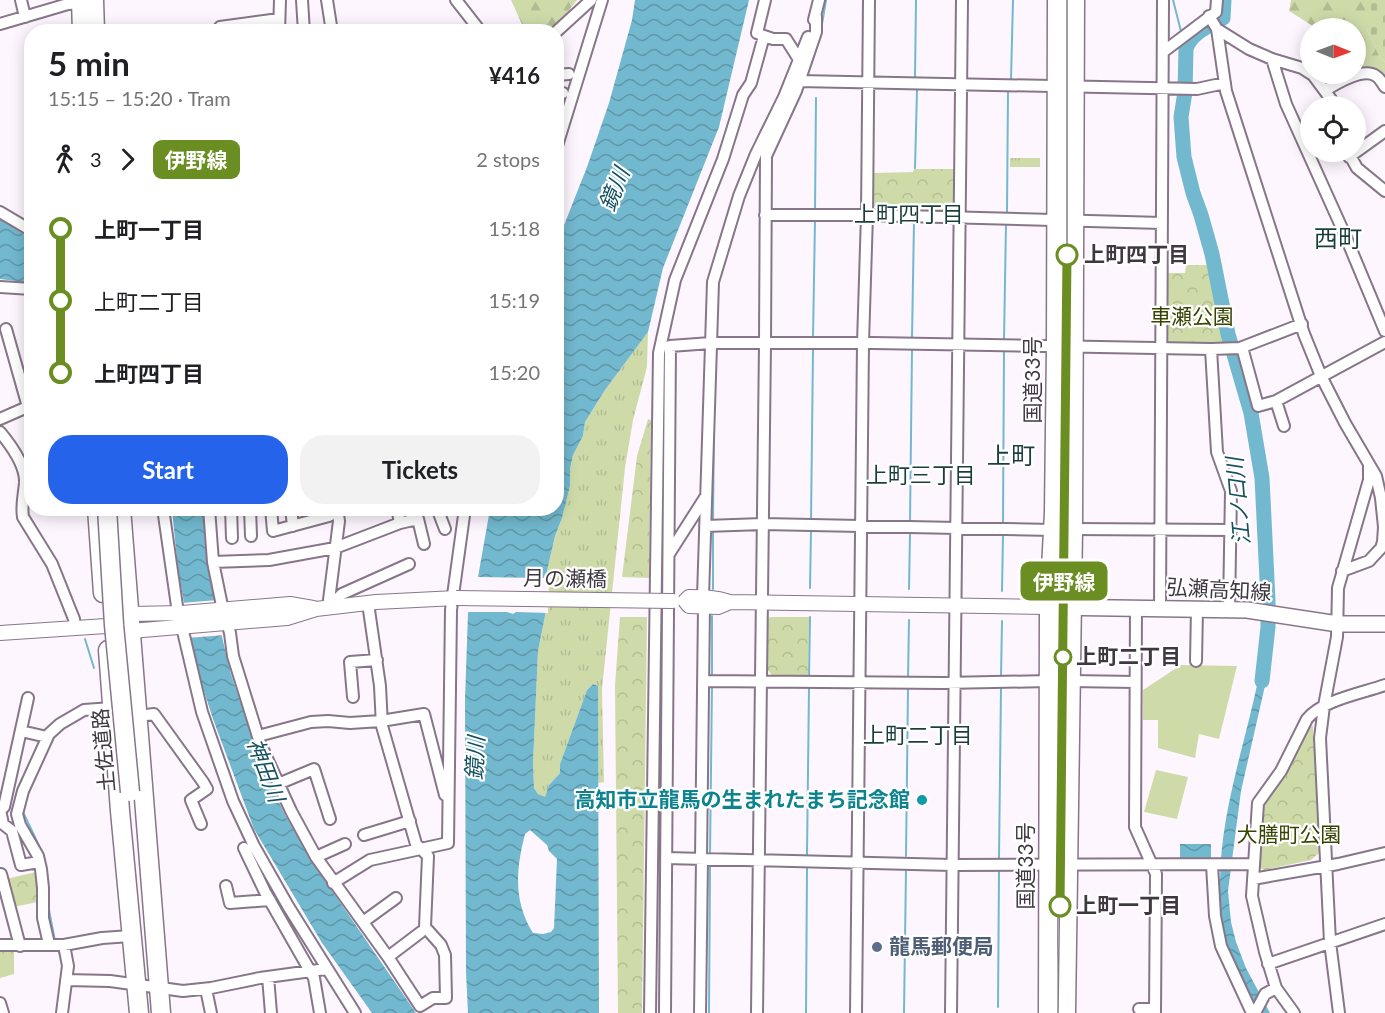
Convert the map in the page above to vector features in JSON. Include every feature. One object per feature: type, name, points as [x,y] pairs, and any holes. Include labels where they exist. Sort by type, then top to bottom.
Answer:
[{"type":"highway","name":"国道33号","points":[[1048,1013],[1049,606],[1074,220],[1057,0]]},
{"type":"highway","name":"国道33号","points":[[1066,1013],[1073,529],[1065,347],[1055,219],[1065,86],[1075,0]]},
{"type":"highway","points":[[81,2],[82,24]]},
{"type":"highway","points":[[81,2],[91,24]]},
{"type":"highway","points":[[98,516],[112,708],[130,784]]},
{"type":"highway","name":"土佐道路","points":[[107,516],[114,626],[148,987],[147,1013]]},
{"type":"highway","points":[[122,516],[138,716],[130,784],[131,936],[148,987],[161,1013]]},
{"type":"highway","points":[[139,1013],[148,987]]},
{"type":"highway","name":"土佐道路","points":[[148,987],[154,1013]]},
{"type":"main road","name":"弘瀬高知線","points":[[1049,606],[1229,610],[1278,614],[1338,624],[1385,624]]},
{"type":"street","points":[[21,0],[25,17]]},
{"type":"street","points":[[279,24],[280,0]]},
{"type":"street","points":[[302,0],[304,24]]},
{"type":"street","points":[[327,0],[331,24]]},
{"type":"street","points":[[456,0],[475,24]]},
{"type":"street","points":[[564,25],[591,0]]},
{"type":"street","points":[[564,124],[602,0]]},
{"type":"street","points":[[765,0],[757,33],[773,39],[786,39],[798,58]]},
{"type":"street","points":[[757,1013],[766,151],[791,103],[799,81],[816,32],[819,0]]},
{"type":"street","points":[[856,1013],[869,0]]},
{"type":"street","points":[[951,1013],[963,0]]},
{"type":"street","points":[[1160,608],[1163,0]]},
{"type":"street","points":[[1163,52],[1210,18],[1216,12],[1217,0]]},
{"type":"street","points":[[0,24],[81,2]]},
{"type":"street","points":[[700,1013],[705,526],[713,282],[722,246],[739,196],[756,154],[784,97],[816,16]]},
{"type":"street","points":[[1210,18],[1217,29],[1225,83],[1302,324],[1321,376],[1376,476],[1385,526],[1383,542],[1376,555],[1369,561],[1342,571]]},
{"type":"street","points":[[242,24],[279,19]]},
{"type":"street","points":[[1217,29],[1248,49],[1302,68],[1313,75],[1330,96]]},
{"type":"street","points":[[650,1013],[659,354],[675,280],[723,159],[743,95],[751,83],[764,36]]},
{"type":"street","points":[[1272,59],[1286,104],[1384,325]]},
{"type":"street","points":[[1326,90],[1346,79],[1369,73],[1377,77],[1385,87]]},
{"type":"street","points":[[564,74],[569,74]]},
{"type":"street","points":[[799,81],[1162,88],[1194,88],[1225,83]]},
{"type":"street","points":[[564,117],[567,114]]},
{"type":"street","points":[[1366,143],[1385,131]]},
{"type":"street","points":[[1355,162],[1372,182],[1385,190]]},
{"type":"street","points":[[0,212],[24,226]]},
{"type":"street","points":[[765,215],[1162,222]]},
{"type":"street","points":[[0,287],[24,288]]},
{"type":"street","points":[[665,1013],[670,346],[711,343],[863,343],[1225,349],[1241,348],[1302,324]]},
{"type":"street","points":[[6,328],[24,386]]},
{"type":"street","points":[[1241,348],[1258,406],[1276,401],[1385,342]]},
{"type":"street","points":[[1211,349],[1217,452],[1231,491],[1229,610]]},
{"type":"street","points":[[1276,401],[1284,426]]},
{"type":"street","points":[[0,418],[24,408]]},
{"type":"street","points":[[0,432],[24,472]]},
{"type":"street","points":[[1339,1013],[1330,942],[1320,738],[1337,637],[1338,588],[1369,480],[1369,465]]},
{"type":"street","points":[[24,482],[21,508],[23,517],[52,564],[74,619],[75,628]]},
{"type":"street","points":[[669,554],[706,495]]},
{"type":"street","points":[[164,516],[201,712],[232,801],[254,846],[326,969],[355,1013]]},
{"type":"street","points":[[210,516],[213,562],[223,616],[230,633],[233,656],[258,736],[278,784],[333,883],[388,957],[420,1006],[433,998],[446,998],[445,955],[441,945],[425,927],[428,856],[417,844],[381,721],[380,686],[368,603]]},
{"type":"street","points":[[231,516],[232,538]]},
{"type":"street","points":[[250,516],[251,536]]},
{"type":"street","points":[[272,516],[273,531],[329,516]]},
{"type":"street","points":[[292,516],[293,526]]},
{"type":"street","points":[[310,516],[310,521]]},
{"type":"street","points":[[322,608],[335,548],[338,516]]},
{"type":"street","points":[[399,516],[400,523]]},
{"type":"street","points":[[440,516],[445,529]]},
{"type":"street","points":[[333,883],[370,860],[448,843],[454,598],[464,516]]},
{"type":"street","points":[[213,562],[269,560],[335,548],[400,523],[422,518],[424,544]]},
{"type":"street","points":[[705,526],[1053,530]]},
{"type":"street","points":[[1073,529],[1231,530]]},
{"type":"street","points":[[322,608],[342,594],[409,564]]},
{"type":"street","name":"月の瀬橋","points":[[130,623],[223,616],[288,618],[322,608],[454,598],[679,601],[689,606],[704,602]]},
{"type":"street","points":[[704,602],[718,607],[730,602],[1049,606]]},
{"type":"street","points":[[1136,608],[1135,827],[1156,874],[1155,1011],[1139,1009]]},
{"type":"street","points":[[1196,661],[1197,609]]},
{"type":"street","points":[[0,633],[130,623]]},
{"type":"street","points":[[353,697],[350,662],[377,660]]},
{"type":"street","points":[[703,681],[1050,681]]},
{"type":"street","points":[[1070,681],[1135,682]]},
{"type":"street","points":[[1294,1013],[1276,988],[1252,896],[1258,803],[1281,771],[1307,718],[1313,711],[1385,685]]},
{"type":"street","points":[[28,698],[14,764],[1,807],[3,824],[12,831],[21,865],[39,861]]},
{"type":"street","points":[[62,1013],[68,966],[43,918],[43,888],[39,861],[20,825],[17,813],[23,791],[47,737],[60,724],[84,710],[112,708]]},
{"type":"street","points":[[138,716],[154,714],[207,789],[191,800],[201,824]]},
{"type":"street","points":[[258,736],[311,722],[381,721],[424,714],[448,807]]},
{"type":"street","points":[[21,731],[47,737]]},
{"type":"street","points":[[14,764],[33,768]]},
{"type":"street","points":[[278,784],[314,769],[330,819]]},
{"type":"street","points":[[1,807],[17,813]]},
{"type":"street","points":[[364,835],[410,821]]},
{"type":"street","points":[[316,856],[345,844]]},
{"type":"street","points":[[244,848],[314,978],[320,1013]]},
{"type":"street","points":[[1253,879],[1385,852]]},
{"type":"street","points":[[666,858],[952,865],[1254,864]]},
{"type":"street","points":[[1214,865],[1215,916],[1221,946],[1254,1012]]},
{"type":"street","points":[[1,874],[20,946]]},
{"type":"street","points":[[226,886],[230,903],[270,900]]},
{"type":"street","points":[[363,922],[396,897]]},
{"type":"street","points":[[1268,964],[1385,924]]},
{"type":"street","points":[[388,957],[421,932]]},
{"type":"street","points":[[0,945],[56,944],[131,936]]},
{"type":"street","points":[[66,980],[110,981],[183,991],[206,989],[268,976],[326,969]]},
{"type":"street","points":[[268,976],[271,1013]]},
{"type":"street","points":[[1254,1012],[1265,994],[1276,988]]},
{"type":"street","points":[[206,989],[211,1013]]},
{"type":"street","points":[[0,1003],[3,1013]]},
{"type":"green space","points":[[511,0],[577,0],[558,24],[522,24]]},
{"type":"green space","points":[[1291,0],[1366,0],[1366,18],[1300,18],[1289,11]]},
{"type":"green space","points":[[1366,0],[1385,0],[1385,62],[1381,59],[1366,28]]},
{"type":"green space","points":[[1366,28],[1381,59],[1385,62],[1385,78],[1366,69]]},
{"type":"green space","points":[[1010,158],[1040,158],[1040,167],[1010,167]]},
{"type":"green space","points":[[914,169],[956,169],[956,205],[948,212],[878,211],[872,203],[873,173],[913,172]]},
{"type":"green space","name":"車瀬公園","points":[[1186,265],[1211,265],[1220,323],[1227,346],[1217,343],[1172,344],[1164,337],[1166,273],[1185,273]]},
{"type":"green space","points":[[648,332],[647,367],[633,420],[625,468],[602,689],[604,782],[598,783],[598,686],[593,684],[587,690],[560,764],[560,773],[549,785],[545,798],[534,788],[533,763],[538,651],[545,616],[547,571],[555,536],[564,516],[573,455],[583,436],[585,422],[605,390]]},
{"type":"green space","points":[[648,419],[651,420],[649,578],[622,577],[637,456]]},
{"type":"green space","points":[[620,617],[647,617],[642,1013],[618,1013],[615,685]]},
{"type":"green space","points":[[770,617],[809,617],[808,678],[774,678],[768,670],[768,619]]},
{"type":"green space","points":[[1181,665],[1237,666],[1219,739],[1199,734],[1195,758],[1158,748],[1158,720],[1143,720],[1143,690]]},
{"type":"green space","name":"大膳町公園","points":[[1313,726],[1319,853],[1311,860],[1264,870],[1259,867],[1261,809],[1265,798],[1308,727]]},
{"type":"green space","points":[[1156,770],[1188,777],[1177,819],[1144,812]]},
{"type":"green space","points":[[36,872],[38,902],[13,907],[6,879]]},
{"type":"green space","points":[[0,951],[14,952],[14,974],[0,978]]},
{"type":"water","name":"鏡川","points":[[635,0],[749,0],[719,127],[663,268],[648,332],[605,390],[585,422],[583,436],[573,455],[570,486],[564,510],[564,225],[609,103],[632,20]]},
{"type":"water","points":[[0,219],[24,234],[24,282],[0,279]]},
{"type":"water","points":[[173,516],[204,516],[205,548],[222,637],[231,674],[260,761],[284,813],[313,863],[416,1013],[372,1013],[322,943],[254,829],[195,663],[178,570]]},
{"type":"water","name":"鏡川","points":[[489,516],[562,516],[547,571],[545,616],[538,651],[534,788],[538,794],[545,797],[549,785],[560,773],[560,764],[587,690],[593,684],[598,686],[599,1013],[468,1013],[465,699],[468,613],[478,577]],"holes":[[[530,830],[547,845],[549,851],[557,859],[554,928],[551,932],[543,934],[533,933],[522,909],[518,885],[525,834]]]},
{"type":"water","points":[[1262,660],[1268,663],[1267,677],[1241,791],[1228,891],[1231,922],[1236,942],[1246,968],[1270,1013],[1260,1013],[1254,1005],[1223,930],[1219,899],[1225,824]]},
{"type":"water","points":[[1180,844],[1211,844],[1211,859],[1180,859]]},
{"type":"pier","points":[[475,577],[549,578],[548,613],[465,612]]},
{"type":"pier","points":[[218,600],[225,635],[187,638],[181,603]]},
{"type":"waterway","points":[[821,30],[826,0]]},
{"type":"waterway","points":[[915,78],[916,0]]},
{"type":"waterway","points":[[1011,79],[1013,0]]},
{"type":"waterway","points":[[1173,0],[1182,35]]},
{"type":"waterway","name":"江ノ口川","points":[[1224,0],[1223,18],[1196,34],[1188,43],[1181,117],[1184,157],[1212,254],[1228,334],[1251,413],[1262,478],[1268,600],[1268,627],[1262,681]]},
{"type":"waterway","points":[[915,168],[917,90]]},
{"type":"waterway","points":[[1007,212],[1008,91]]},
{"type":"waterway","points":[[815,211],[816,98]]},
{"type":"waterway","points":[[813,338],[815,220]]},
{"type":"waterway","points":[[912,338],[914,222]]},
{"type":"waterway","points":[[1004,340],[1006,224]]},
{"type":"waterway","points":[[811,521],[813,350]]},
{"type":"waterway","points":[[910,523],[912,350]]},
{"type":"waterway","points":[[1003,523],[1004,352]]},
{"type":"waterway","points":[[713,522],[714,420]]},
{"type":"waterway","points":[[0,423],[7,433]]},
{"type":"waterway","points":[[29,516],[46,545]]},
{"type":"waterway","points":[[713,531],[713,589]]},
{"type":"waterway","points":[[810,588],[811,531]]},
{"type":"waterway","points":[[909,589],[910,533]]},
{"type":"waterway","points":[[1002,591],[1003,535]]},
{"type":"waterway","points":[[961,563],[961,590]]},
{"type":"waterway","points":[[712,616],[712,676]]},
{"type":"waterway","points":[[809,678],[810,617]]},
{"type":"waterway","points":[[908,678],[909,620]]},
{"type":"waterway","points":[[960,638],[961,620]]},
{"type":"waterway","points":[[1001,677],[1002,621]]},
{"type":"waterway","points":[[85,639],[94,668]]},
{"type":"waterway","points":[[710,855],[712,684]]},
{"type":"waterway","points":[[807,855],[809,688]]},
{"type":"waterway","points":[[906,856],[908,688]]},
{"type":"waterway","points":[[999,858],[1001,688]]},
{"type":"waterway","points":[[25,802],[23,812],[42,852]]},
{"type":"waterway","points":[[709,1013],[710,862]]},
{"type":"waterway","points":[[806,1013],[807,868]]},
{"type":"waterway","points":[[904,1013],[906,869]]},
{"type":"waterway","points":[[998,1007],[999,871]]},
{"type":"waterway","points":[[47,876],[48,891]]},
{"type":"waterway","points":[[48,905],[55,941]]},
{"type":"waterway","points":[[58,949],[62,961]]},
{"type":"tram line","points":[[1058,1013],[1067,347],[1067,0]]},
{"type":"tram line","name":"伊野線","points":[[1060,906],[1067,255]]},
{"type":"place","name":"上町四丁目","points":[[1067,255]]},
{"type":"place","name":"上町二丁目","points":[[1063,657]]},
{"type":"place","name":"高知市立龍馬の生まれたまち記念館","points":[[922,800]]},
{"type":"place","name":"上町一丁目","points":[[1060,906]]},
{"type":"place","name":"龍馬郵便局","points":[[877,947]]},
{"type":"district","name":"上町四丁目","points":[[909,214]]},
{"type":"district","name":"西町","points":[[1338,239]]},
{"type":"district","name":"上町","points":[[1011,456]]},
{"type":"district","name":"上町三丁目","points":[[921,475]]},
{"type":"district","name":"上町二丁目","points":[[918,735]]},
{"type":"water label","name":"神田川","points":[[266,770]]}]
